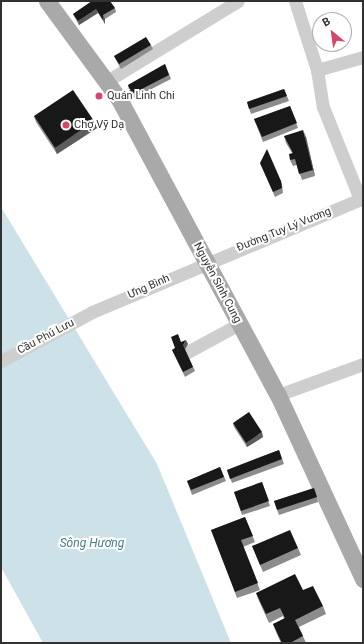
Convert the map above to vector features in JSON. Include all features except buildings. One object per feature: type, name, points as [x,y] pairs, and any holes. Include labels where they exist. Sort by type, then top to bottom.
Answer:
[{"type":"main road","name":"Nguyễn Sinh Cung","points":[[48,1],[107,81],[206,262],[278,395],[363,579]]},
{"type":"street","points":[[107,81],[238,1]]},
{"type":"street","points":[[295,1],[317,70],[323,107],[361,199]]},
{"type":"street","points":[[317,70],[363,56]]},
{"type":"street","name":"Đường Tuy Lý Vương","points":[[206,262],[361,199]]},
{"type":"street","name":"Ưng Bình","points":[[92,312],[206,262]]},
{"type":"street","name":"Cầu Phú Lưu","points":[[1,361],[92,312]]},
{"type":"street","points":[[182,355],[239,324]]},
{"type":"street","points":[[278,395],[363,364]]},
{"type":"water","name":"Sông Hương","points":[[1,207],[157,464],[231,643],[43,643],[1,567]]},
{"type":"place","name":"Quán Linh Chi","points":[[99,96]]},
{"type":"place","name":"Chợ Vỹ Dạ","points":[[66,125]]}]
